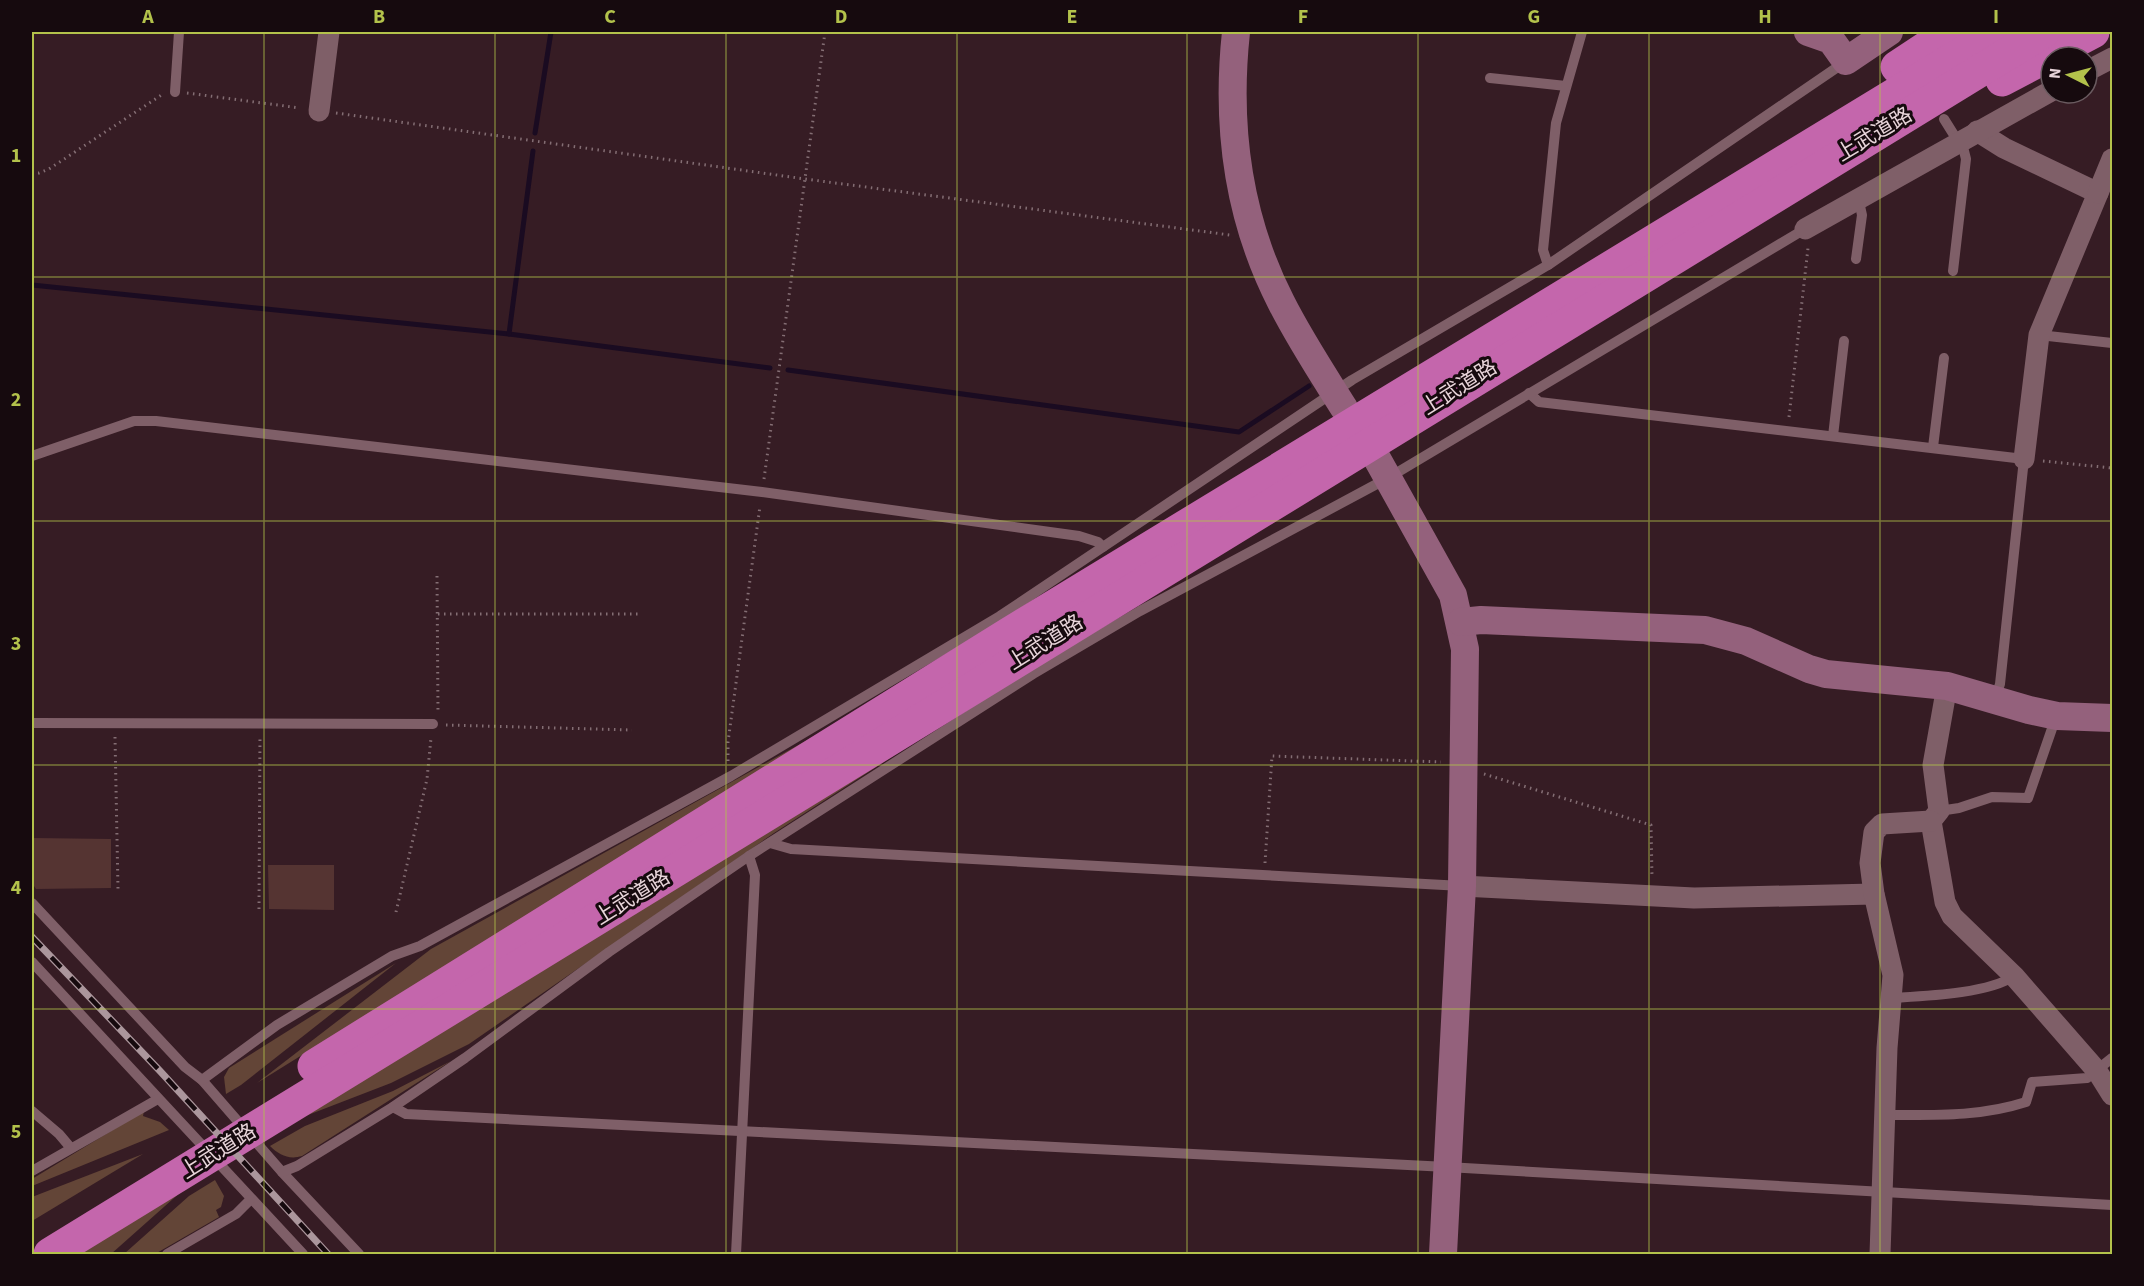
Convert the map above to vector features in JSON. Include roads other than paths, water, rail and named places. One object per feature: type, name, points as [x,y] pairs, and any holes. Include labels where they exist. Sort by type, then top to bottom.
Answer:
[{"type":"highway","points":[[1682,237],[1778,147],[1950,32]]},
{"type":"highway","name":"上武道路","points":[[32,1239],[193,1153],[248,1120],[1682,237],[1997,32]]},
{"type":"highway","name":"上武道路","points":[[1682,237],[2043,32]]},
{"type":"highway","points":[[1682,237],[2093,32]]},
{"type":"highway","name":"上武道路","points":[[50,1254],[193,1153]]},
{"type":"street","points":[[319,111],[329,32]]},
{"type":"street","points":[[1236,32],[1232,128],[1237,172],[1253,234],[1281,302],[1339,400]]},
{"type":"street","points":[[1808,32],[1831,40],[1845,61],[1891,35]]},
{"type":"street","points":[[1805,229],[1858,197],[2039,97]]},
{"type":"street","points":[[1977,131],[2004,148],[2098,193]]},
{"type":"street","points":[[2024,459],[2038,334],[2112,159]]},
{"type":"street","points":[[1382,466],[1453,595],[1461,622],[1465,649],[1462,886],[1443,1254]]},
{"type":"street","points":[[1461,622],[1481,620],[1705,630],[1746,641],[1809,669],[1826,674],[1947,686],[2057,716],[2112,718]]},
{"type":"street","points":[[1947,686],[1933,765],[1935,816],[1945,902],[1952,916],[2105,1064],[2112,1095]]},
{"type":"street","points":[[1880,1254],[1893,975],[1874,894],[1870,854],[1877,828],[1882,825],[1935,816]]},
{"type":"street","points":[[1462,886],[1694,898],[1874,894]]},
{"type":"lane","points":[[175,92],[179,32]]},
{"type":"lane","points":[[1548,265],[1543,250],[1553,148],[1566,86],[1582,32]]},
{"type":"lane","points":[[282,1172],[297,1166],[393,1107],[465,1059],[609,952],[770,843],[1016,645],[1103,547],[1339,400],[1548,265],[1845,61]]},
{"type":"lane","points":[[1490,78],[1566,86]]},
{"type":"lane","points":[[1944,119],[1966,159],[1953,271]]},
{"type":"lane","points":[[1856,259],[1862,215],[1858,197]]},
{"type":"lane","points":[[202,1080],[277,1025],[392,956],[420,946],[731,776],[1016,645],[1140,611],[1382,466],[1529,393],[1805,229]]},
{"type":"lane","points":[[2038,334],[2112,343]]},
{"type":"lane","points":[[1833,436],[1844,340]]},
{"type":"lane","points":[[1933,447],[1944,358]]},
{"type":"lane","points":[[1529,393],[1539,402],[2024,459],[2000,684],[1995,699]]},
{"type":"lane","points":[[32,456],[134,421],[156,421],[762,492],[1079,536],[1098,542],[1103,547]]},
{"type":"lane","points":[[1935,816],[1992,797],[2028,798],[2057,716]]},
{"type":"lane","points":[[32,723],[433,724]]},
{"type":"lane","points":[[770,843],[791,849],[1462,886]]},
{"type":"lane","points":[[736,1254],[755,875],[749,856]]},
{"type":"lane","points":[[32,903],[185,1067],[202,1080],[282,1172],[359,1254]]},
{"type":"lane","points":[[32,962],[250,1200],[303,1254]]},
{"type":"lane","points":[[1891,998],[1947,993],[2004,983],[2014,976]]},
{"type":"lane","points":[[1886,1115],[1971,1114],[2000,1110],[2026,1102],[2032,1082],[2087,1078],[2105,1064]]},
{"type":"lane","points":[[32,1171],[70,1147],[158,1099]]},
{"type":"lane","points":[[393,1107],[406,1114],[742,1133],[1447,1167],[2112,1205]]},
{"type":"lane","points":[[32,1111],[59,1134],[70,1147]]},
{"type":"lane","points":[[166,1254],[236,1214],[250,1200]]},
{"type":"waterway","points":[[535,133],[551,32]]},
{"type":"waterway","points":[[509,334],[533,151]]},
{"type":"waterway","points":[[32,285],[509,334],[770,368]]},
{"type":"waterway","points":[[788,370],[1239,432],[1309,386]]},
{"type":"railway","points":[[32,937],[160,1071],[328,1254]]}]
